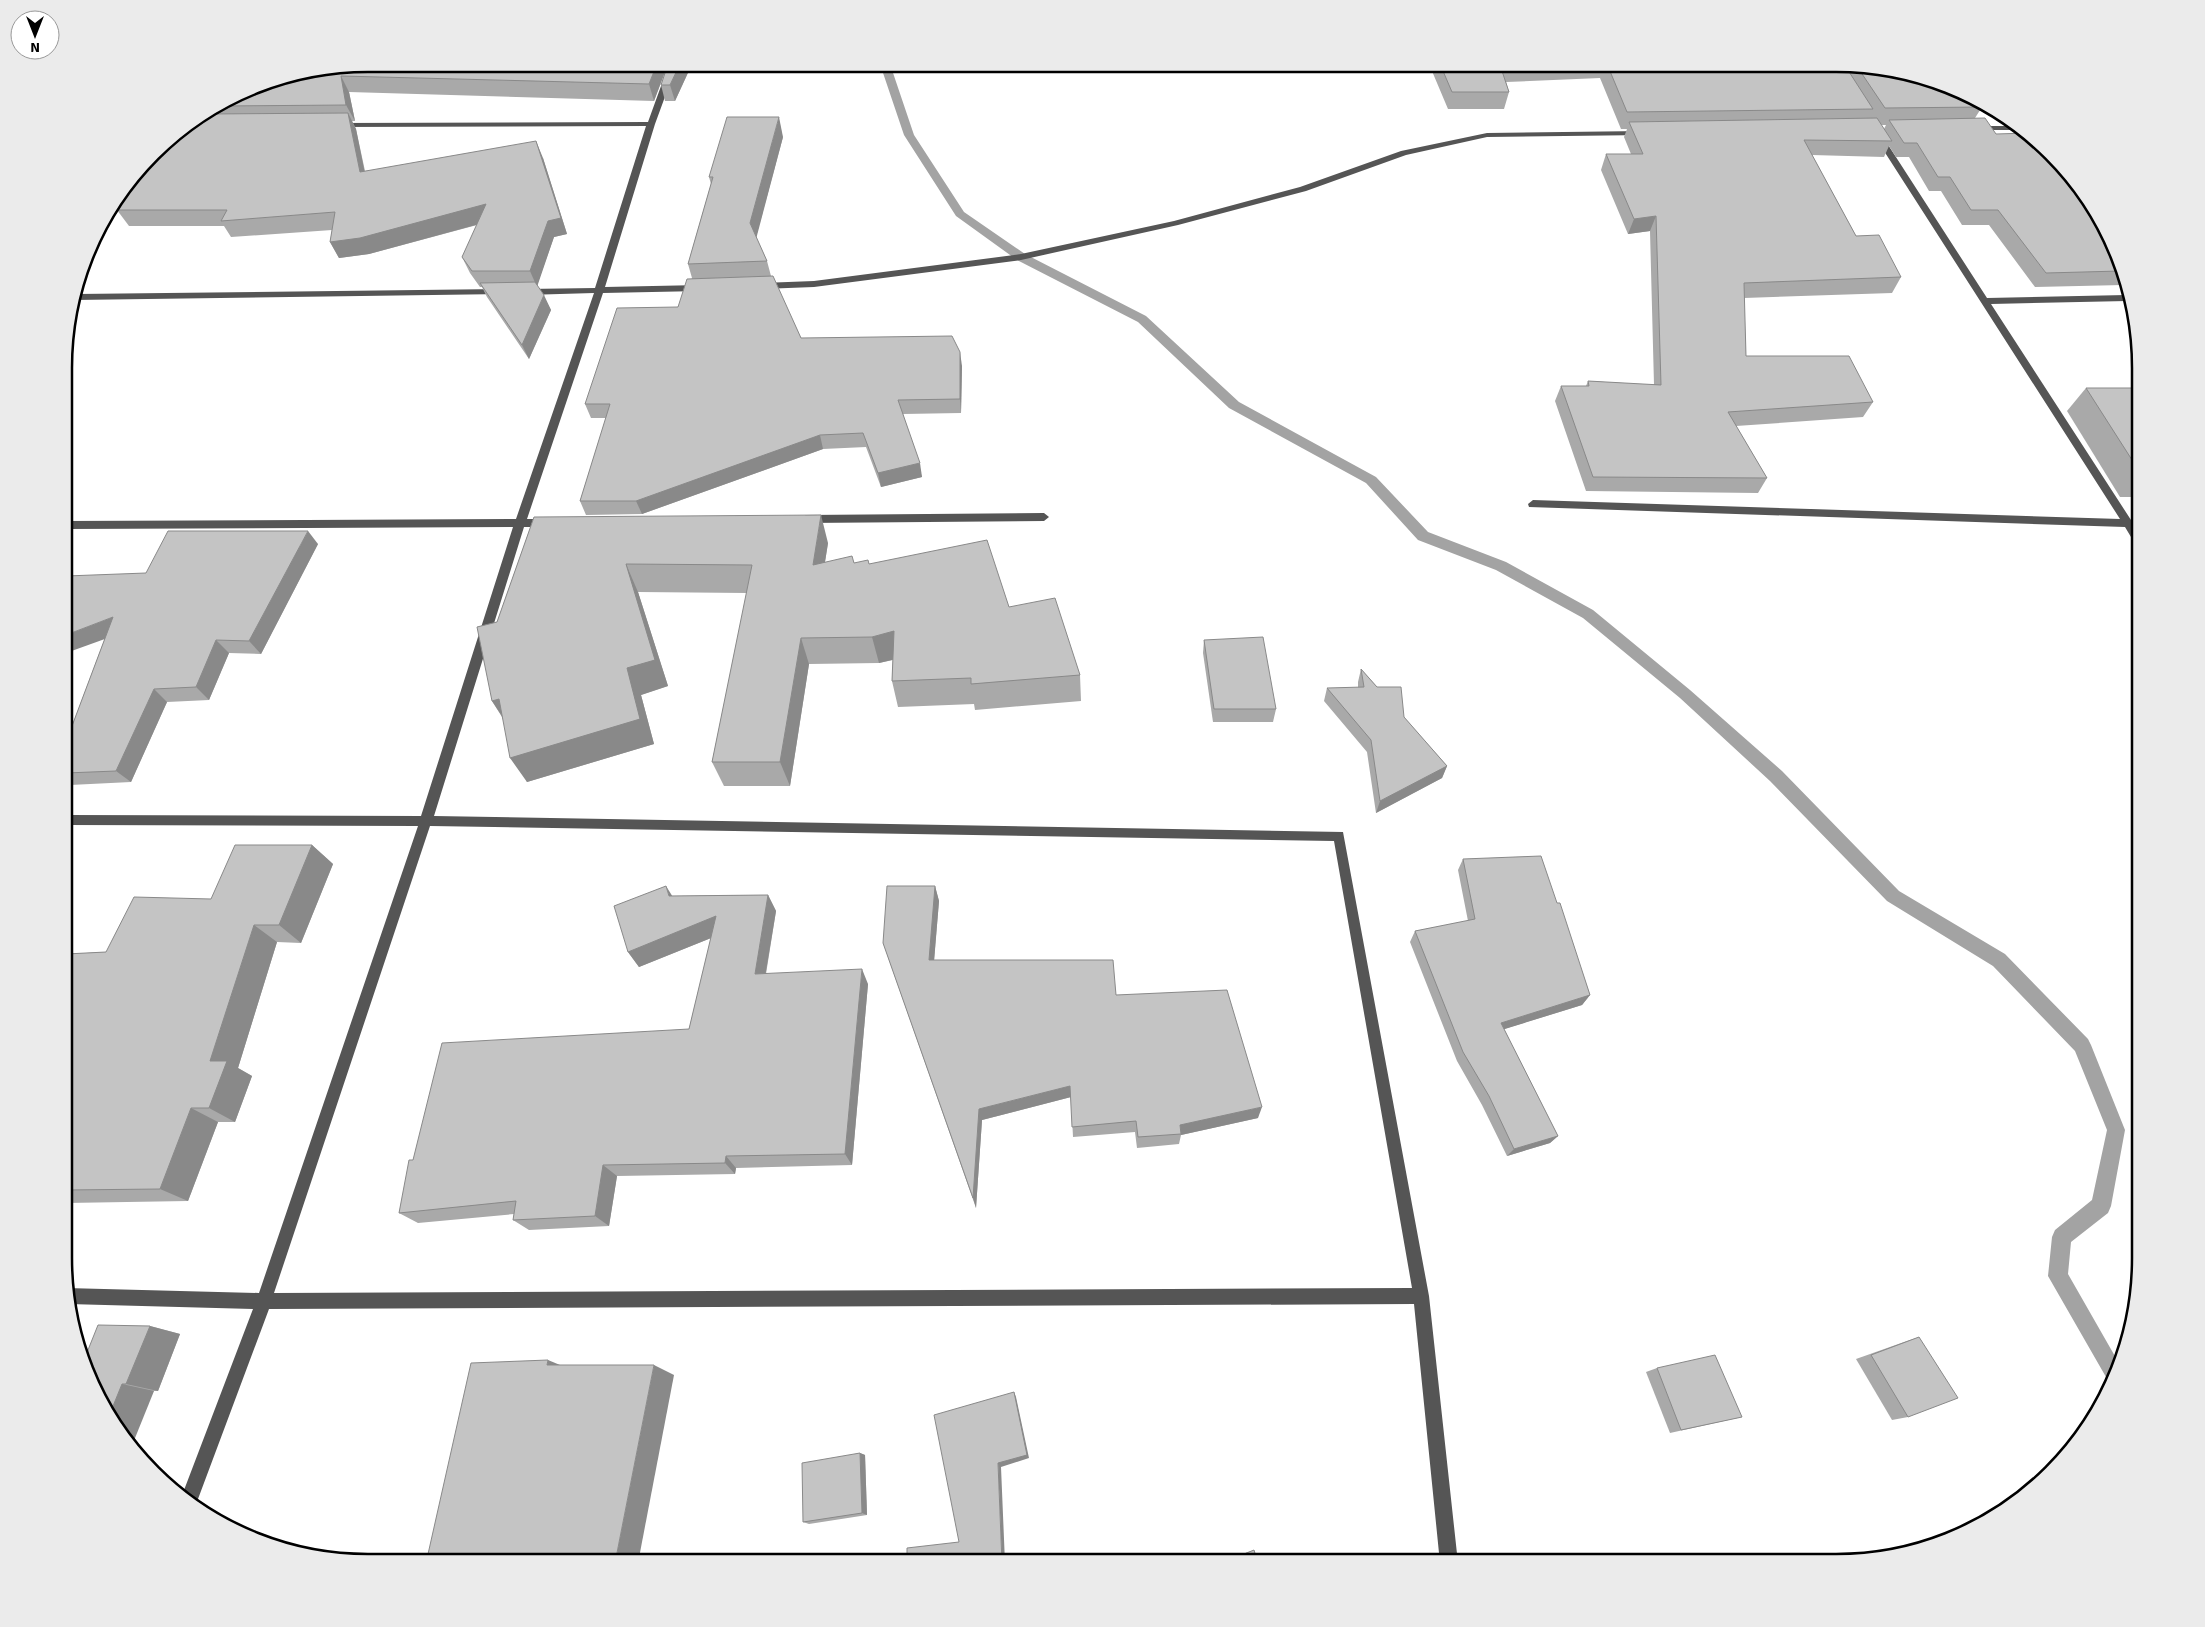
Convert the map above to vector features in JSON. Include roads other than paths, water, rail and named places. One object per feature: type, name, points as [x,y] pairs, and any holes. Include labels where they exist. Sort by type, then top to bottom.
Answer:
[{"type":"street","points":[[191,1495],[264,1300],[426,821],[520,523],[599,291],[651,124],[670,73]]},
{"type":"street","points":[[327,125],[651,124]]},
{"type":"street","points":[[1964,128],[2009,128]]},
{"type":"street","points":[[1884,129],[1874,129],[2132,531]]},
{"type":"street","points":[[756,286],[814,284],[1021,257],[1184,221],[1303,189],[1404,153],[1487,135],[1656,132]]},
{"type":"street","points":[[82,297],[707,288]]},
{"type":"street","points":[[1984,301],[2124,298]]},
{"type":"street","points":[[1533,504],[2132,524]]},
{"type":"street","points":[[796,520],[1044,517]]},
{"type":"street","points":[[72,525],[559,522]]},
{"type":"street","points":[[72,820],[426,821],[1340,836],[1421,1296],[1448,1554]]},
{"type":"street","points":[[75,1296],[264,1300],[1421,1296]]},
{"type":"waterway","points":[[888,73],[909,135],[960,214],[1021,257],[1142,319],[1234,405],[1371,480],[1423,536],[1501,566],[1588,614],[1685,694],[1776,776],[1893,896],[1999,960],[2082,1045],[2116,1130],[2101,1206],[2062,1237],[2058,1276],[2111,1369]]}]
